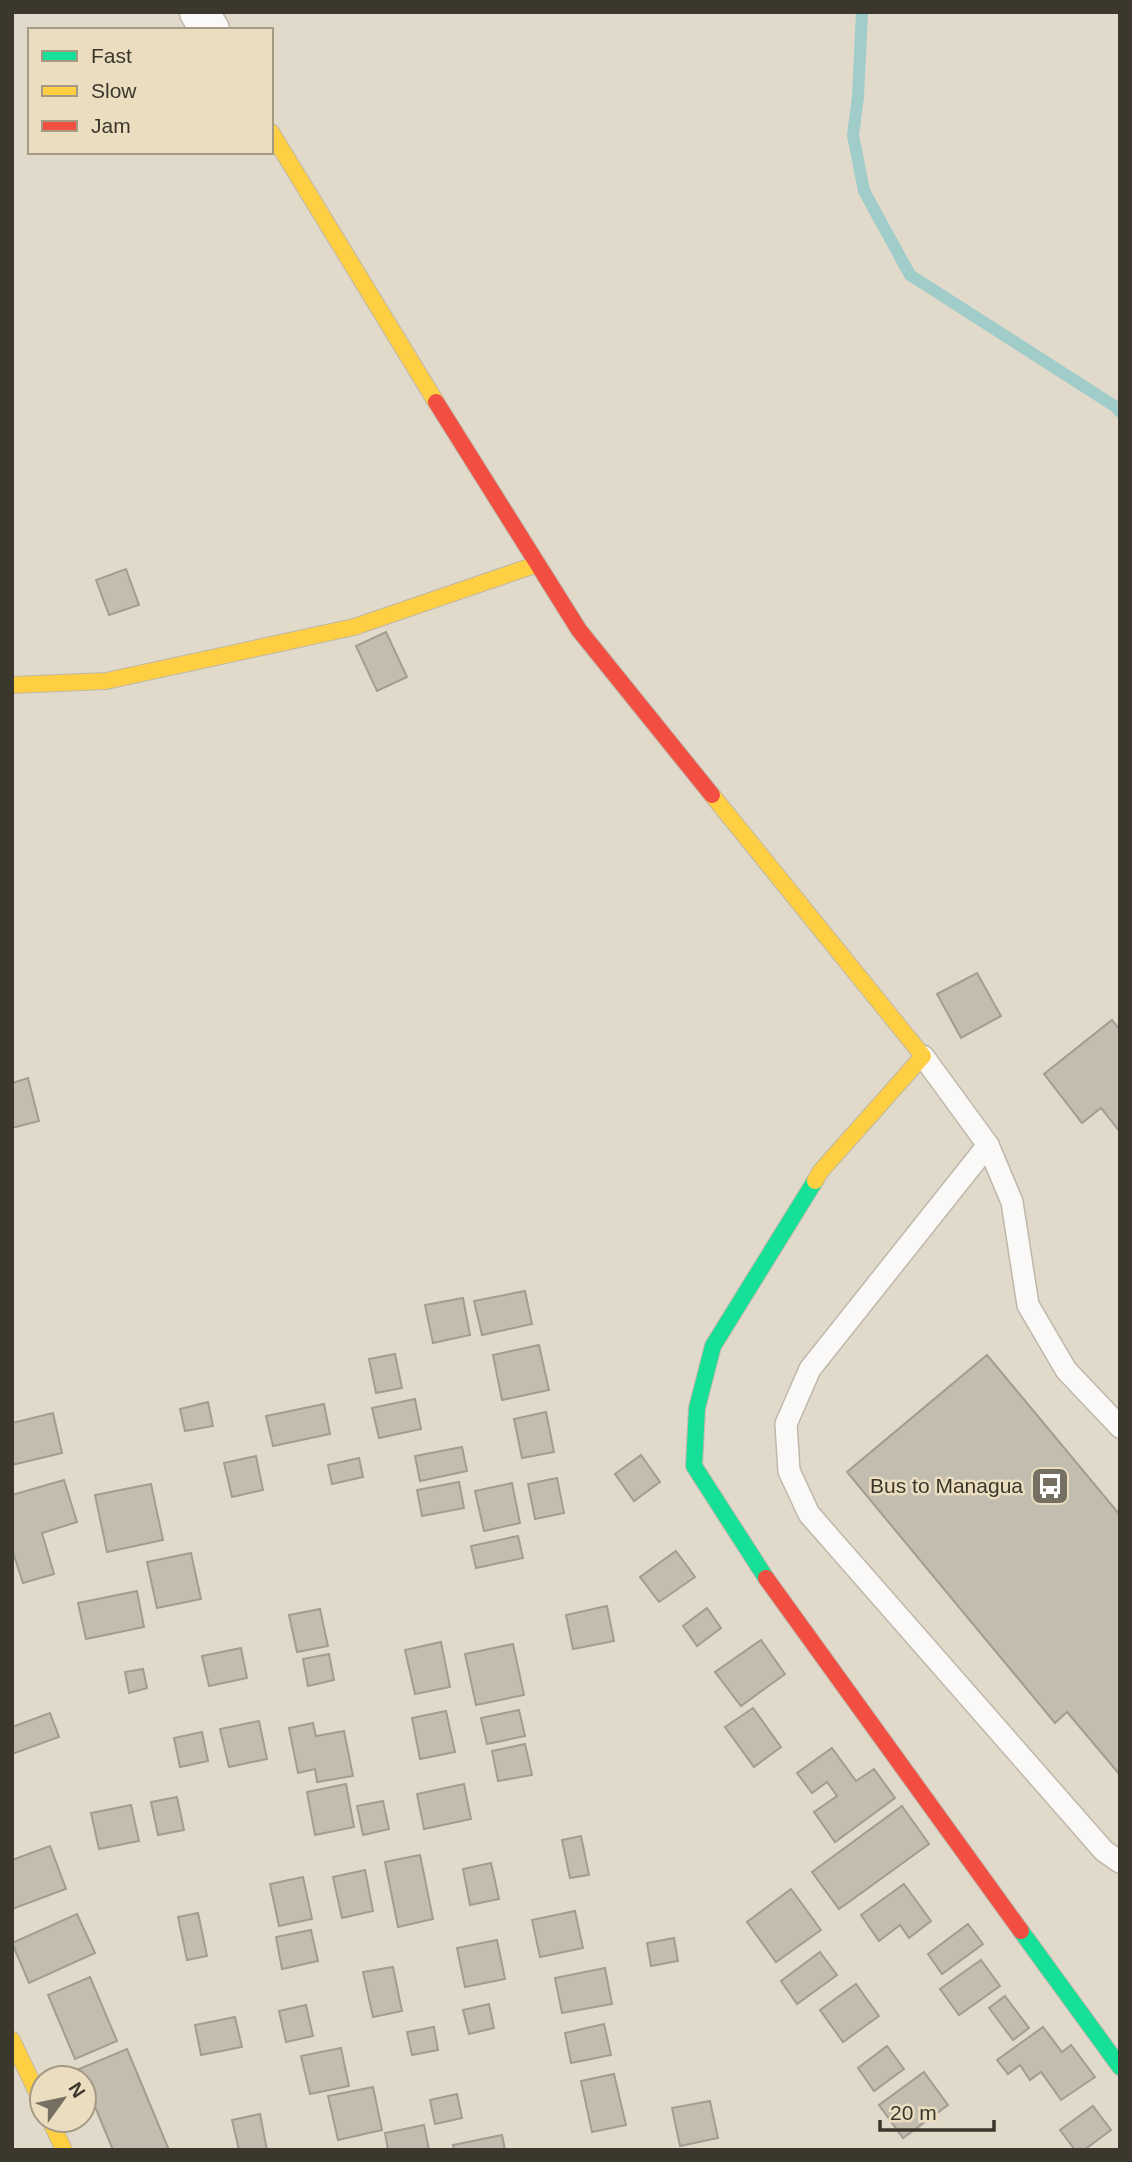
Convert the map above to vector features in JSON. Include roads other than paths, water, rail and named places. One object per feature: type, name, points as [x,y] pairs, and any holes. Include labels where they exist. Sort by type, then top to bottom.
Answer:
[{"type":"main road","points":[[273,135],[579,630],[923,1056],[820,1172],[713,1346],[697,1408],[694,1466],[778,1597],[1120,2067]]},
{"type":"main road","points":[[12,685],[106,681],[341,630],[538,564]]},
{"type":"main road","points":[[12,2040],[28,2074]]},
{"type":"main road","points":[[57,2134],[64,2150]]},
{"type":"street","points":[[199,12],[209,28]]},
{"type":"lane","points":[[923,1056],[988,1145],[1012,1202],[1028,1305],[1066,1370],[1120,1427]]},
{"type":"lane","points":[[988,1145],[810,1369],[786,1424],[789,1471],[809,1514],[1104,1851],[1120,1862]]},
{"type":"waterway","points":[[862,12],[858,97],[853,135],[864,191],[910,275],[1120,412]]},
{"type":"place","name":"Bus to Managua","points":[[1050,1486]]}]
